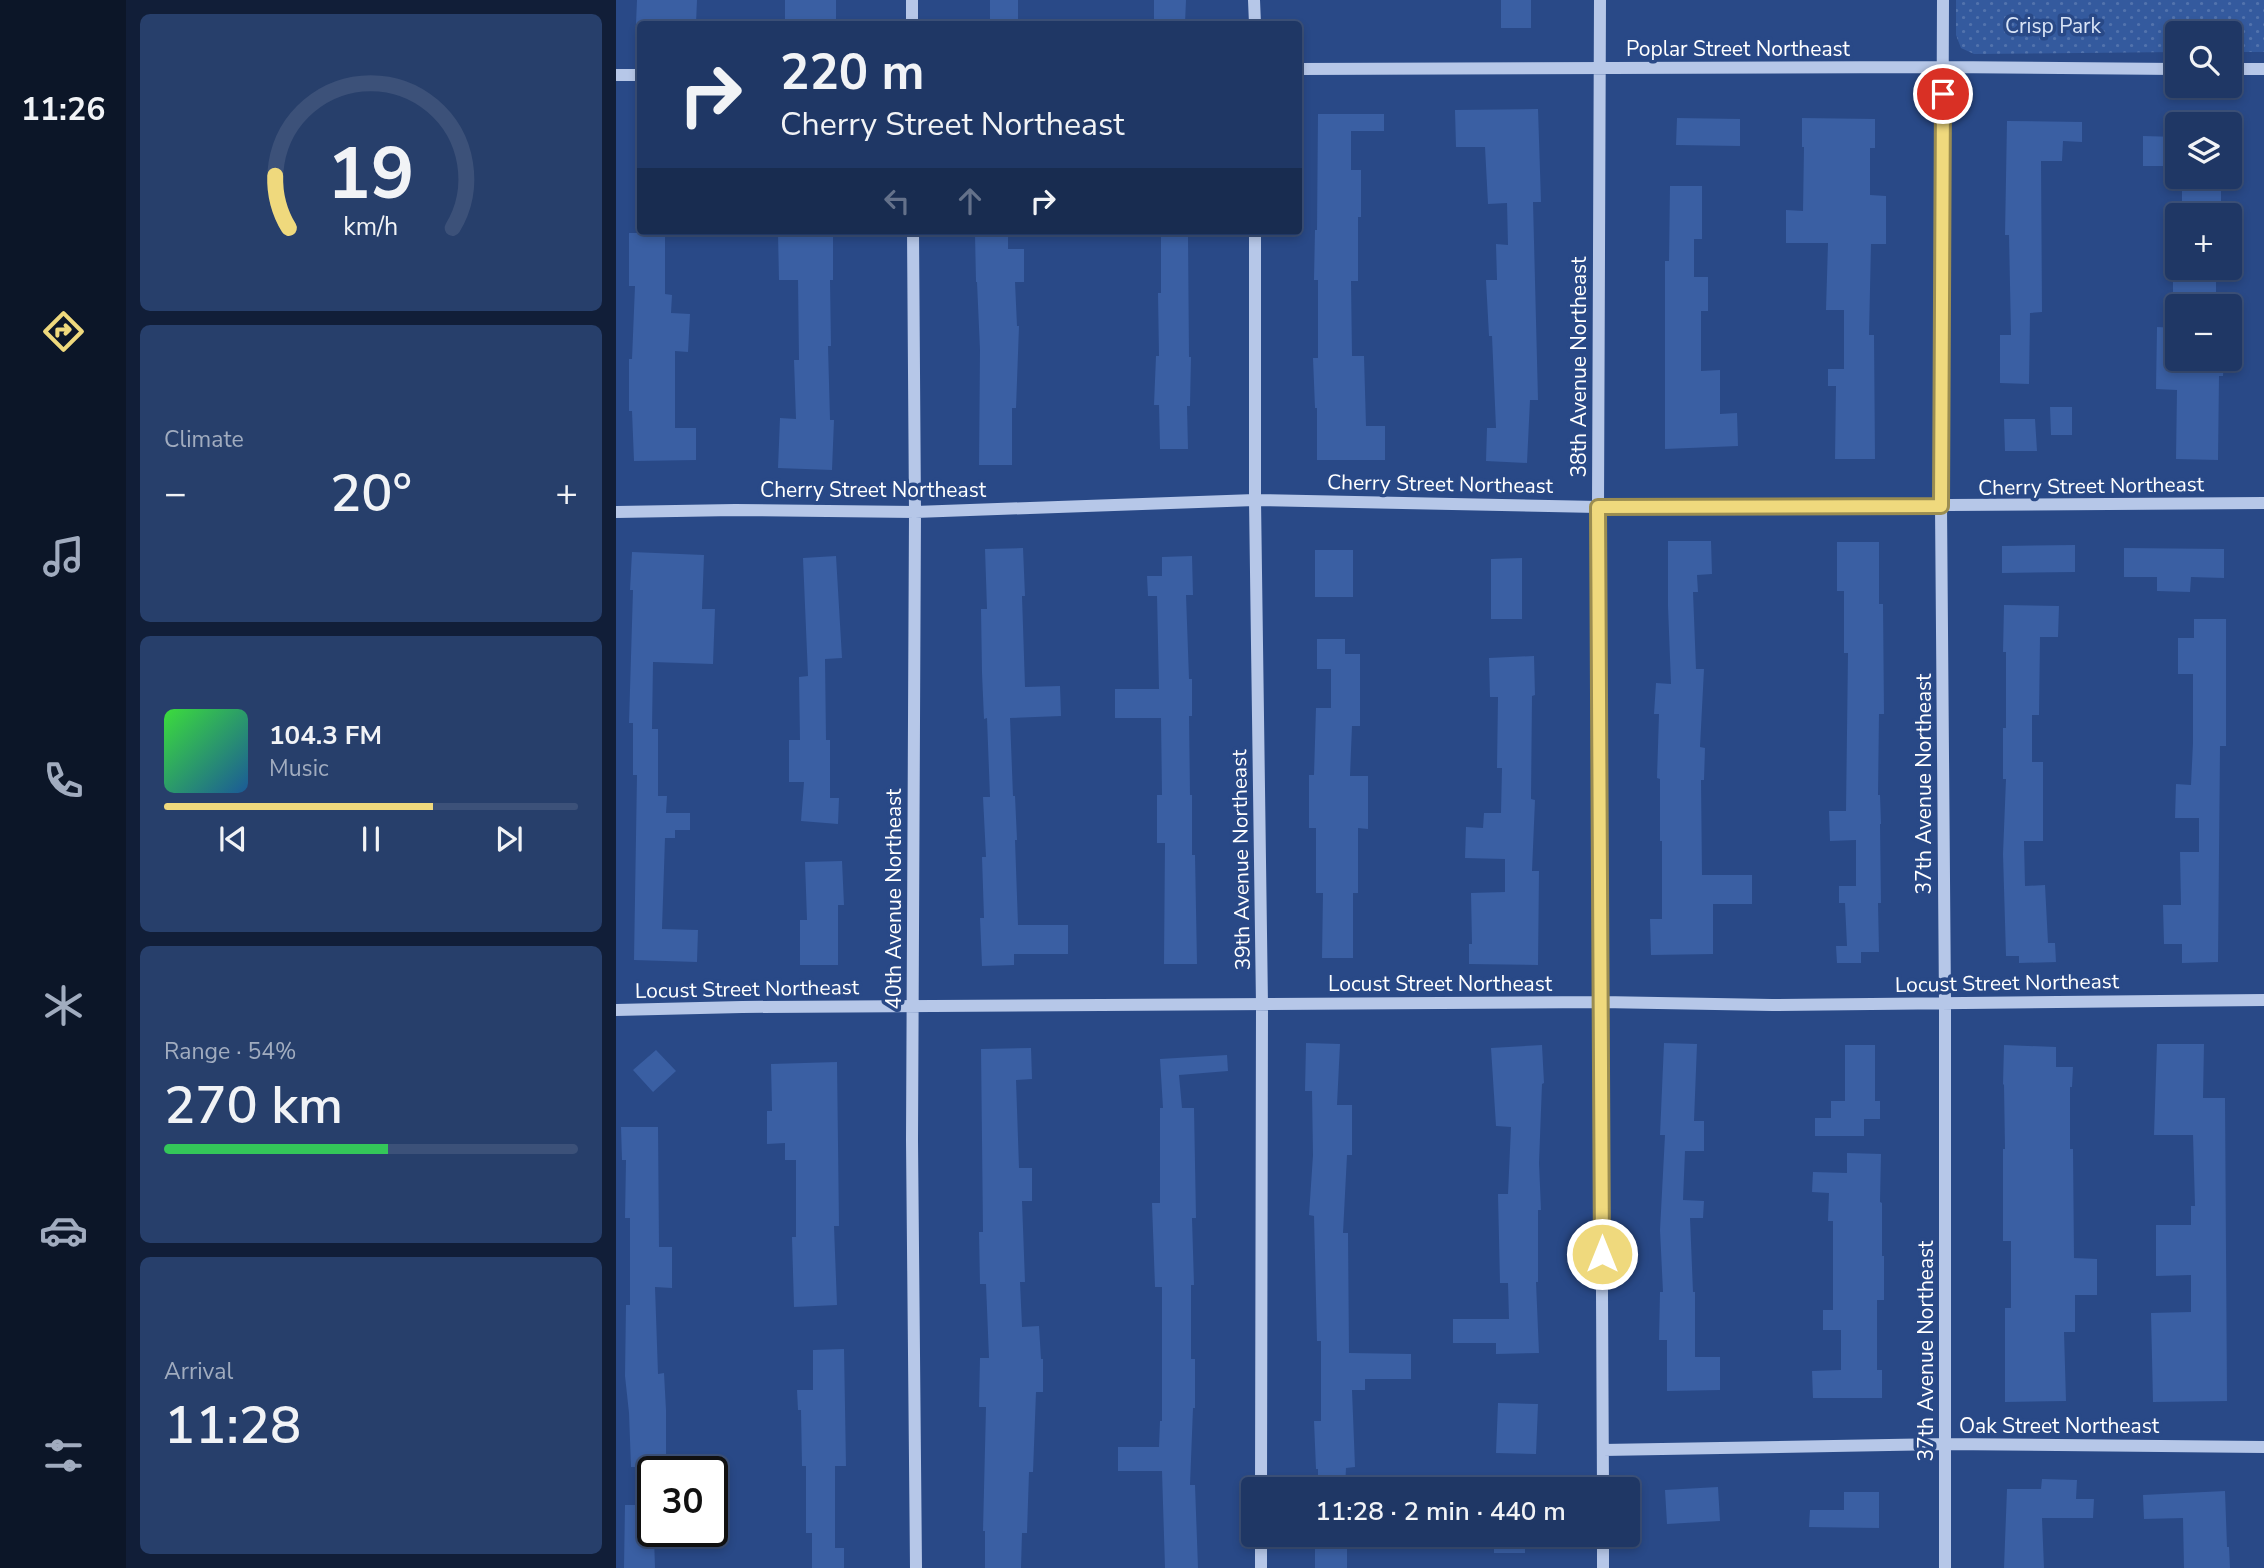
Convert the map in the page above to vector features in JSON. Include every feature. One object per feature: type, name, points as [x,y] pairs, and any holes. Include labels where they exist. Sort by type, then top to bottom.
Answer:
[{"type":"street","points":[[912,0],[912,21]]},
{"type":"street","points":[[1254,0],[1255,21]]},
{"type":"street","name":"38th Avenue Northeast","points":[[1600,0],[1598,507],[1603,1477]]},
{"type":"street","name":"37th Avenue Northeast","points":[[1942,0],[1945,1568]]},
{"type":"street","name":"Poplar Street Northeast","points":[[1302,69],[2165,69]]},
{"type":"street","points":[[2242,69],[2264,69]]},
{"type":"street","points":[[616,75],[637,75]]},
{"type":"street","name":"40th Avenue Northeast","points":[[913,235],[915,512],[912,1006],[916,1568]]},
{"type":"street","name":"39th Avenue Northeast","points":[[1255,235],[1255,500],[1262,1005],[1261,1477]]},
{"type":"street","name":"Cherry Street Northeast","points":[[616,512],[915,512],[1255,500],[1598,507],[2264,503]]},
{"type":"street","name":"Locust Street Northeast","points":[[616,1010],[742,1007],[1601,1002],[1772,1005],[2264,1000]]},
{"type":"street","name":"Oak Street Northeast","points":[[1603,1450],[1944,1444],[2264,1447]]},
{"type":"street","points":[[1261,1547],[1261,1568]]},
{"type":"street","points":[[1603,1547],[1603,1568]]},
{"type":"green space","name":"Crisp Park","points":[[1956,0],[2264,0],[2264,52],[2242,52],[2242,21],[2165,21],[2165,52],[1974,54],[1961,48],[1956,35]]},
{"type":"building","points":[[637,0],[697,0],[696,21],[637,21],[636,24]]},
{"type":"building","points":[[785,0],[836,0],[836,21],[785,21]]},
{"type":"building","points":[[990,0],[1018,0],[1018,21],[990,21]]},
{"type":"building","points":[[1154,0],[1186,0],[1185,21],[1154,21]]},
{"type":"building","points":[[1501,0],[1531,0],[1531,28],[1501,28]]},
{"type":"building","points":[[1538,109],[1541,202],[1533,202],[1538,400],[1530,400],[1527,463],[1486,461],[1487,428],[1496,428],[1492,336],[1489,336],[1486,280],[1497,280],[1496,244],[1508,245],[1507,203],[1488,204],[1485,147],[1456,147],[1455,110]]},
{"type":"building","points":[[1318,114],[1384,114],[1384,131],[1351,131],[1351,170],[1361,170],[1361,217],[1358,217],[1358,281],[1351,281],[1352,356],[1364,356],[1366,426],[1385,426],[1385,460],[1317,460],[1313,358],[1318,358],[1318,280],[1314,280]]},
{"type":"building","points":[[1677,118],[1740,119],[1740,146],[1676,145]]},
{"type":"building","points":[[1802,118],[1875,119],[1875,148],[1870,148],[1870,195],[1886,196],[1886,244],[1871,244],[1869,335],[1874,335],[1875,459],[1835,459],[1836,386],[1828,386],[1828,369],[1844,369],[1844,310],[1826,310],[1828,243],[1786,243],[1786,210],[1803,211]]},
{"type":"building","points":[[2007,121],[2082,122],[2082,142],[2063,141],[2062,161],[2041,161],[2042,312],[2030,313],[2029,384],[2000,383],[2000,335],[2011,335],[2009,235],[2005,235]]},
{"type":"building","points":[[2143,136],[2165,137],[2165,166],[2143,166]]},
{"type":"building","points":[[1670,186],[1702,186],[1702,239],[1694,239],[1694,277],[1708,277],[1708,311],[1701,311],[1701,371],[1720,370],[1720,414],[1737,413],[1738,446],[1665,449],[1665,261],[1669,261]]},
{"type":"building","points":[[2182,189],[2221,189],[2221,203],[2182,203]]},
{"type":"building","points":[[629,233],[665,235],[665,294],[672,295],[671,313],[690,314],[688,352],[675,351],[675,428],[696,428],[696,460],[634,461],[632,411],[629,411],[629,359],[632,359],[635,286],[629,286]]},
{"type":"building","points":[[778,235],[833,235],[833,280],[830,280],[831,346],[828,346],[830,420],[834,420],[832,470],[778,468],[780,418],[796,419],[794,360],[799,360],[798,280],[779,280]]},
{"type":"building","points":[[975,235],[1008,235],[1008,249],[1024,249],[1024,282],[1015,282],[1019,326],[1016,408],[1012,408],[1012,465],[979,465],[980,350]]},
{"type":"building","points":[[1161,237],[1188,237],[1191,357],[1190,406],[1187,406],[1188,449],[1160,449],[1159,405],[1154,405],[1156,356],[1159,356]]},
{"type":"building","points":[[2173,280],[2216,280],[2216,294],[2173,294]]},
{"type":"building","points":[[2157,327],[2165,327],[2165,371],[2223,371],[2223,376],[2219,376],[2218,460],[2176,459],[2177,390],[2156,389]]},
{"type":"building","points":[[2050,407],[2072,407],[2072,435],[2051,435]]},
{"type":"building","points":[[2004,419],[2035,419],[2037,451],[2005,451]]},
{"type":"building","points":[[1668,541],[1711,541],[1712,574],[1697,575],[1698,592],[1693,592],[1696,669],[1704,669],[1700,747],[1705,748],[1704,780],[1701,780],[1702,875],[1752,875],[1752,904],[1713,904],[1713,954],[1651,955],[1650,919],[1662,919],[1660,779],[1657,778],[1659,714],[1654,714],[1656,683],[1671,684]]},
{"type":"building","points":[[1837,542],[1879,542],[1879,604],[1883,604],[1884,714],[1879,714],[1878,795],[1881,824],[1879,952],[1861,952],[1861,963],[1837,963],[1836,946],[1847,946],[1845,903],[1839,903],[1839,886],[1856,886],[1856,840],[1830,841],[1829,811],[1846,811],[1848,653],[1844,653],[1844,591],[1837,591]]},
{"type":"building","points":[[2075,545],[2075,572],[2002,573],[2002,546]]},
{"type":"building","points":[[1023,548],[1025,687],[1060,686],[1061,716],[1010,718],[1017,840],[1018,925],[1068,925],[1068,954],[1014,954],[1014,965],[982,966],[982,857],[986,857],[983,797],[990,797],[982,673],[981,609],[987,609],[985,549]]},
{"type":"building","points":[[2124,548],[2224,549],[2224,578],[2191,577],[2190,592],[2157,591],[2157,577],[2124,577]]},
{"type":"building","points":[[1315,550],[1353,550],[1353,597],[1315,597]]},
{"type":"building","points":[[632,552],[704,555],[702,609],[715,609],[713,664],[653,662],[652,729],[658,729],[658,796],[667,796],[666,813],[690,813],[690,830],[675,830],[675,838],[665,838],[662,929],[698,930],[697,962],[634,960],[637,775],[633,775],[633,723],[629,723]]},
{"type":"building","points":[[836,556],[842,658],[825,659],[830,798],[839,798],[838,824],[801,821],[804,782],[789,782],[789,740],[800,740],[799,677],[808,676],[803,558]]},
{"type":"building","points":[[1192,556],[1193,595],[1186,595],[1189,679],[1192,679],[1192,716],[1189,716],[1190,795],[1192,855],[1195,855],[1197,964],[1164,964],[1165,843],[1157,843],[1157,795],[1162,795],[1161,718],[1115,718],[1115,689],[1159,689],[1157,596],[1148,596],[1147,576],[1162,576],[1162,557]]},
{"type":"building","points":[[1522,558],[1522,619],[1491,619],[1491,559]]},
{"type":"building","points":[[2004,605],[2059,606],[2058,637],[2040,637],[2039,715],[2032,715],[2032,762],[2043,762],[2043,841],[2024,841],[2025,886],[2045,885],[2048,943],[2055,943],[2056,962],[2019,963],[2019,956],[2006,956],[2003,854],[2006,779],[2003,779],[2003,728],[2006,728]]},
{"type":"building","points":[[2194,619],[2226,619],[2226,746],[2220,746],[2218,962],[2182,963],[2182,944],[2164,944],[2163,905],[2181,905],[2180,852],[2199,852],[2199,818],[2175,818],[2176,784],[2191,785],[2193,743],[2193,674],[2178,674],[2178,638],[2194,638]]},
{"type":"building","points":[[1317,639],[1345,639],[1345,654],[1360,654],[1360,726],[1352,726],[1350,776],[1368,776],[1368,829],[1358,828],[1358,893],[1353,893],[1353,958],[1322,958],[1323,893],[1316,893],[1316,828],[1309,828],[1309,775],[1314,775],[1316,708],[1331,708],[1331,669],[1317,669]]},
{"type":"building","points":[[1534,656],[1531,799],[1535,800],[1532,871],[1539,871],[1538,965],[1469,964],[1469,944],[1472,944],[1471,893],[1505,892],[1505,859],[1465,858],[1466,827],[1483,828],[1484,813],[1501,813],[1502,768],[1497,768],[1498,697],[1490,697],[1489,658]]},
{"type":"building","points":[[842,861],[844,905],[838,905],[838,965],[800,965],[800,920],[807,920],[805,862]]},
{"type":"building","points":[[1306,1043],[1340,1044],[1337,1105],[1352,1105],[1352,1155],[1347,1155],[1343,1233],[1348,1233],[1349,1353],[1411,1354],[1411,1379],[1365,1379],[1365,1390],[1352,1390],[1355,1467],[1346,1468],[1346,1477],[1318,1477],[1316,1469],[1314,1421],[1321,1421],[1321,1341],[1317,1341],[1314,1216],[1309,1215],[1313,1155],[1312,1091],[1305,1091]]},
{"type":"building","points":[[1664,1043],[1697,1044],[1694,1121],[1704,1121],[1704,1151],[1685,1151],[1683,1200],[1704,1201],[1703,1218],[1690,1218],[1695,1292],[1695,1357],[1720,1357],[1720,1390],[1667,1391],[1667,1340],[1659,1340],[1660,1292],[1663,1292],[1660,1230],[1665,1135],[1660,1135]]},
{"type":"building","points":[[2157,1044],[2204,1044],[2203,1098],[2225,1098],[2227,1401],[2153,1402],[2151,1313],[2191,1312],[2191,1275],[2156,1276],[2156,1225],[2191,1225],[2191,1206],[2195,1206],[2193,1135],[2154,1135]]},
{"type":"building","points":[[1542,1045],[1544,1083],[1539,1163],[1541,1210],[1538,1210],[1536,1282],[1539,1353],[1496,1354],[1496,1343],[1453,1343],[1453,1319],[1509,1319],[1508,1283],[1500,1283],[1498,1194],[1508,1194],[1511,1127],[1496,1126],[1491,1048]]},
{"type":"building","points":[[1845,1045],[1875,1045],[1875,1101],[1880,1101],[1880,1119],[1864,1119],[1864,1136],[1815,1136],[1815,1118],[1831,1118],[1831,1101],[1845,1101]]},
{"type":"building","points":[[2004,1045],[2056,1047],[2056,1067],[2073,1067],[2070,1087],[2070,1149],[2073,1149],[2074,1258],[2097,1259],[2097,1295],[2075,1295],[2075,1332],[2064,1332],[2066,1401],[2005,1402],[2005,1308],[2011,1308],[2011,1241],[2003,1241]]},
{"type":"building","points":[[1031,1048],[1032,1079],[1016,1080],[1019,1168],[1032,1168],[1032,1201],[1022,1201],[1025,1282],[1020,1282],[1022,1327],[1039,1326],[1043,1392],[1036,1392],[1033,1472],[1029,1472],[1027,1533],[1022,1533],[1021,1568],[985,1568],[983,1531],[986,1407],[979,1407],[980,1358],[989,1358],[986,1284],[980,1284],[979,1232],[983,1232],[981,1049]]},
{"type":"building","points":[[656,1050],[676,1071],[653,1092],[633,1070]]},
{"type":"building","points":[[1227,1055],[1228,1071],[1179,1075],[1182,1108],[1194,1108],[1196,1218],[1192,1218],[1194,1285],[1191,1285],[1191,1359],[1195,1359],[1195,1408],[1190,1485],[1195,1485],[1198,1568],[1165,1568],[1162,1471],[1118,1471],[1118,1447],[1159,1447],[1162,1421],[1162,1287],[1155,1287],[1152,1203],[1160,1203],[1160,1108],[1163,1108],[1160,1059]]},
{"type":"building","points":[[837,1062],[839,1226],[834,1226],[837,1305],[794,1307],[792,1237],[796,1237],[796,1160],[785,1160],[785,1143],[767,1144],[767,1111],[772,1111],[771,1064]]},
{"type":"building","points":[[621,1127],[658,1127],[659,1247],[672,1247],[672,1288],[655,1287],[658,1374],[664,1373],[666,1456],[637,1456],[637,1467],[631,1467],[625,1376],[626,1305],[630,1305],[630,1218],[625,1218],[626,1160],[622,1160]]},
{"type":"building","points":[[1847,1153],[1881,1154],[1884,1300],[1877,1300],[1877,1370],[1882,1370],[1882,1398],[1813,1398],[1812,1371],[1841,1370],[1841,1330],[1823,1330],[1823,1310],[1833,1310],[1833,1221],[1828,1221],[1829,1193],[1812,1192],[1813,1172],[1847,1173]]},
{"type":"building","points":[[844,1349],[846,1466],[835,1466],[835,1548],[844,1548],[844,1568],[812,1568],[812,1533],[806,1533],[806,1466],[802,1466],[801,1410],[798,1410],[797,1390],[813,1390],[813,1350]]},
{"type":"building","points":[[1498,1403],[1538,1404],[1536,1454],[1496,1453]]},
{"type":"building","points":[[2042,1479],[2077,1480],[2076,1499],[2094,1499],[2093,1518],[2042,1518],[2044,1568],[2004,1568],[2007,1489],[2041,1489]]},
{"type":"building","points":[[1718,1487],[1720,1521],[1667,1524],[1665,1490]]},
{"type":"building","points":[[2225,1491],[2230,1568],[2184,1568],[2183,1518],[2144,1519],[2143,1495]]},
{"type":"building","points":[[1844,1492],[1879,1492],[1879,1528],[1809,1527],[1810,1510],[1844,1510]]},
{"type":"building","points":[[625,1505],[637,1505],[637,1547],[654,1547],[655,1568],[624,1568]]},
{"type":"building","points":[[1315,1547],[1347,1547],[1347,1568],[1315,1568]]},
{"type":"building","points":[[1494,1547],[1525,1547],[1525,1553],[1494,1553]]},
{"type":"route","points":[[1602,1254],[1598,507],[1941,506],[1943,94]]}]
